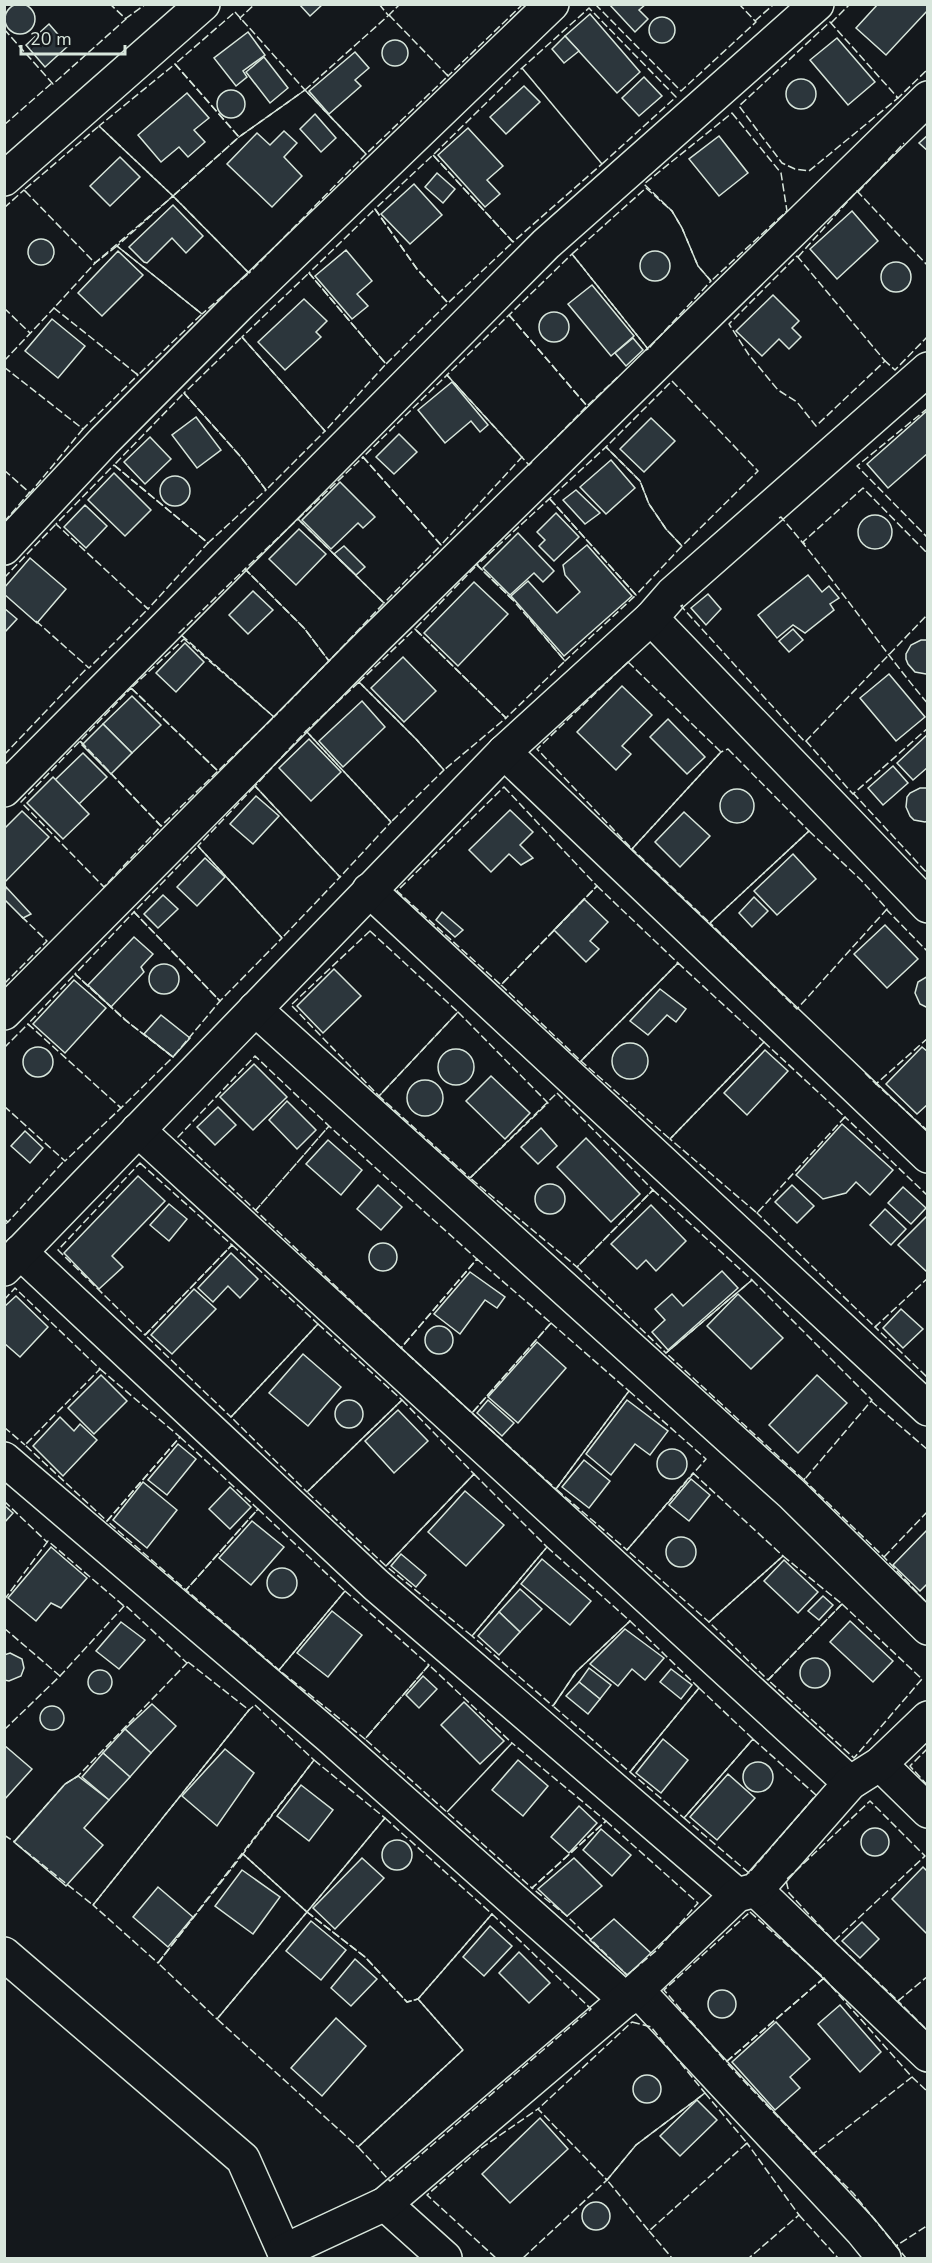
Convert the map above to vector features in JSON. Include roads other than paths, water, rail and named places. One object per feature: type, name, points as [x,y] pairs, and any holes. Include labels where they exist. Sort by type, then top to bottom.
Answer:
[{"type":"street","points":[[4,179],[203,4]]},
{"type":"street","points":[[4,548],[104,441],[240,304],[552,4]]},
{"type":"street","points":[[4,790],[546,244],[817,4]]},
{"type":"street","points":[[4,1013],[374,640],[927,98]]},
{"type":"street","points":[[927,369],[672,594],[651,618],[504,752],[12,1260],[376,1585],[747,1893],[927,2055]]},
{"type":"street","points":[[651,618],[927,906]]},
{"type":"street","points":[[504,752],[927,1156]]},
{"type":"street","points":[[369,890],[927,1408]]},
{"type":"street","points":[[255,1009],[792,1494],[927,1628]]},
{"type":"street","points":[[138,1130],[850,1783]]},
{"type":"street","points":[[4,1459],[632,1995],[862,2231],[884,2259]]},
{"type":"street","points":[[4,1953],[243,2159],[286,2254],[386,2205],[632,1995],[747,1893],[850,1783],[880,1764],[927,1718]]},
{"type":"street","points":[[880,1764],[927,1811]]},
{"type":"street","points":[[386,2205],[445,2259]]}]
